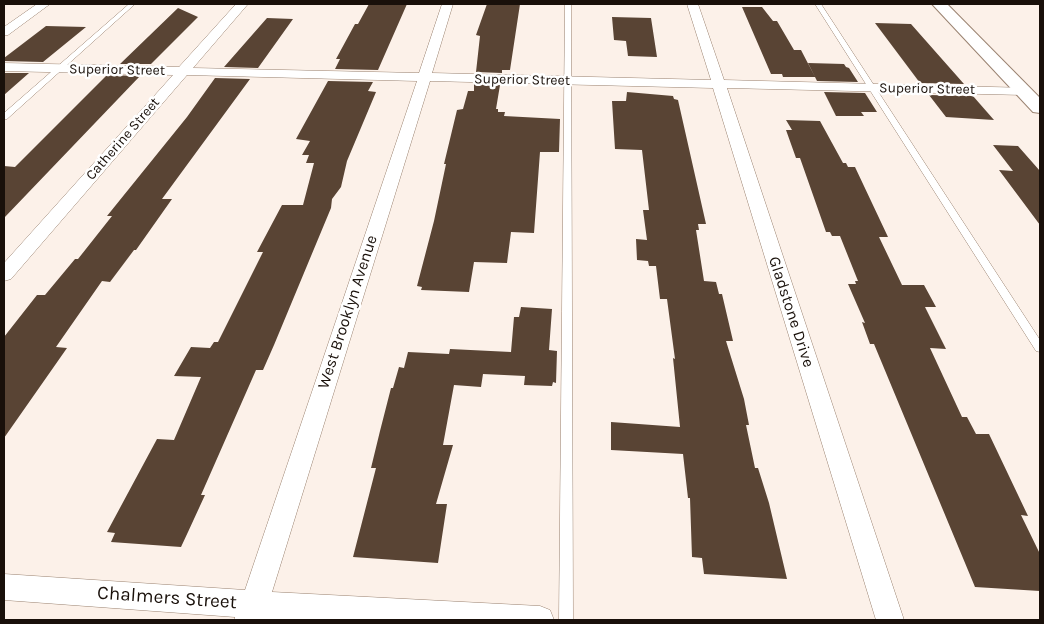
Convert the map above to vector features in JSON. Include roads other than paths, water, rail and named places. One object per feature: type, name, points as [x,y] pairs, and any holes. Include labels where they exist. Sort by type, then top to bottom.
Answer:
[{"type":"street","points":[[4,32],[44,4]]},
{"type":"street","name":"Catherine Street","points":[[4,275],[242,4]]},
{"type":"street","name":"West Brooklyn Avenue","points":[[252,612],[448,4]]},
{"type":"street","name":"Gladstone Drive","points":[[692,4],[890,620]]},
{"type":"street","points":[[939,4],[1032,91],[1040,108]]},
{"type":"street","name":"Superior Street","points":[[4,67],[1032,91]]},
{"type":"street","name":"Chalmers Street","points":[[4,587],[252,612],[540,620]]},
{"type":"lane","points":[[4,117],[132,4]]},
{"type":"lane","points":[[566,620],[568,4]]},
{"type":"lane","points":[[818,4],[1040,348]]}]
